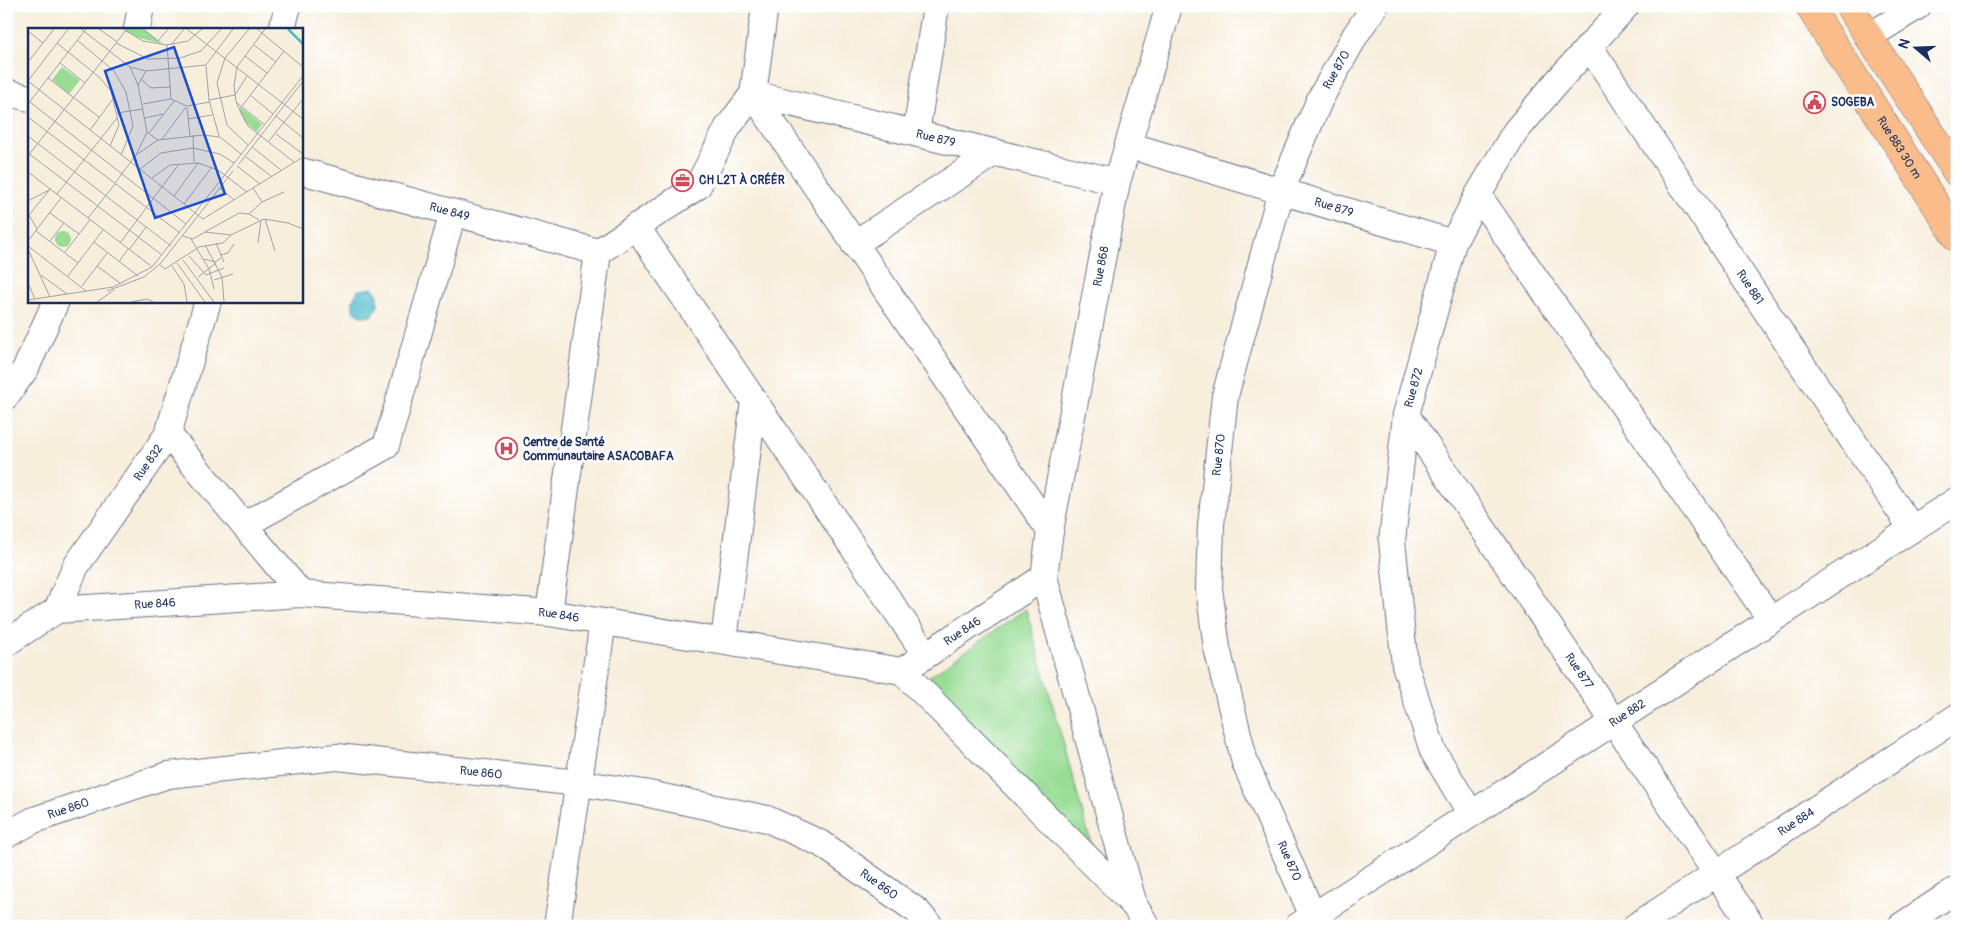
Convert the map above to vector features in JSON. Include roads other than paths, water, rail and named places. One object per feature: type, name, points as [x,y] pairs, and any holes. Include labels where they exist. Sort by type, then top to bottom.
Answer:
[{"type":"main road","name":"Rue 883 30 m","points":[[1810,6],[1957,238]]},
{"type":"main road","points":[[1849,6],[1957,173]]},
{"type":"street","points":[[137,28],[141,6]]},
{"type":"street","points":[[282,28],[288,6]]},
{"type":"street","points":[[549,612],[598,252],[698,186],[728,127],[753,94],[765,6]]},
{"type":"street","points":[[916,133],[936,6]]},
{"type":"street","name":"Rue 868","points":[[1050,531],[1117,182],[1169,6]]},
{"type":"street","name":"Rue 870","points":[[1306,921],[1244,763],[1217,648],[1210,589],[1211,525],[1225,396],[1282,191],[1320,98],[1356,34],[1375,6]]},
{"type":"street","name":"Rue 872","points":[[1470,814],[1433,751],[1405,665],[1392,541],[1406,415],[1453,243],[1478,195],[1516,132],[1589,46],[1626,6]]},
{"type":"street","points":[[1868,37],[1918,6]]},
{"type":"street","name":"Rue 881","points":[[1589,46],[1912,529]]},
{"type":"street","points":[[6,92],[28,98]]},
{"type":"street","points":[[753,94],[1050,531],[1044,577],[1141,915]]},
{"type":"street","name":"Rue 879","points":[[753,94],[1117,182]]},
{"type":"street","name":"Rue 879","points":[[1128,144],[1453,243]]},
{"type":"street","points":[[854,244],[995,152]]},
{"type":"street","name":"Rue 849","points":[[302,171],[598,252]]},
{"type":"street","points":[[1478,195],[1771,620]]},
{"type":"street","points":[[244,525],[386,446],[453,212]]},
{"type":"street","points":[[636,226],[926,655]]},
{"type":"street","points":[[6,396],[26,368],[56,302]]},
{"type":"street","name":"Rue 832","points":[[57,610],[76,566],[168,434],[208,302]]},
{"type":"street","points":[[724,642],[754,400]]},
{"type":"street","name":"Rue 877","points":[[1406,415],[1752,926]]},
{"type":"street","points":[[168,434],[301,594]]},
{"type":"street","name":"Rue 882","points":[[1306,921],[1957,500]]},
{"type":"street","name":"Rue 846","points":[[6,643],[57,610],[301,594],[549,612],[902,671],[1044,577]]},
{"type":"street","points":[[558,926],[603,622]]},
{"type":"street","points":[[902,671],[1141,915]]},
{"type":"street","name":"Rue 884","points":[[1636,926],[1957,717]]},
{"type":"street","name":"Rue 860","points":[[6,835],[34,820],[168,775],[337,757],[579,783],[644,793],[767,819],[822,844],[917,911],[930,926]]},
{"type":"street","points":[[1901,926],[1957,889]]},
{"type":"water","points":[[373,288],[378,295],[378,306],[372,316],[361,316],[353,311],[353,300],[358,290]]},
{"type":"place","name":"SOGEBA","points":[[1815,102]]},
{"type":"place","name":"CH L2T À CRÉÉR","points":[[683,180]]},
{"type":"place","name":"Centre de Santé Communautaire ASACOBAFA","points":[[507,449]]}]
